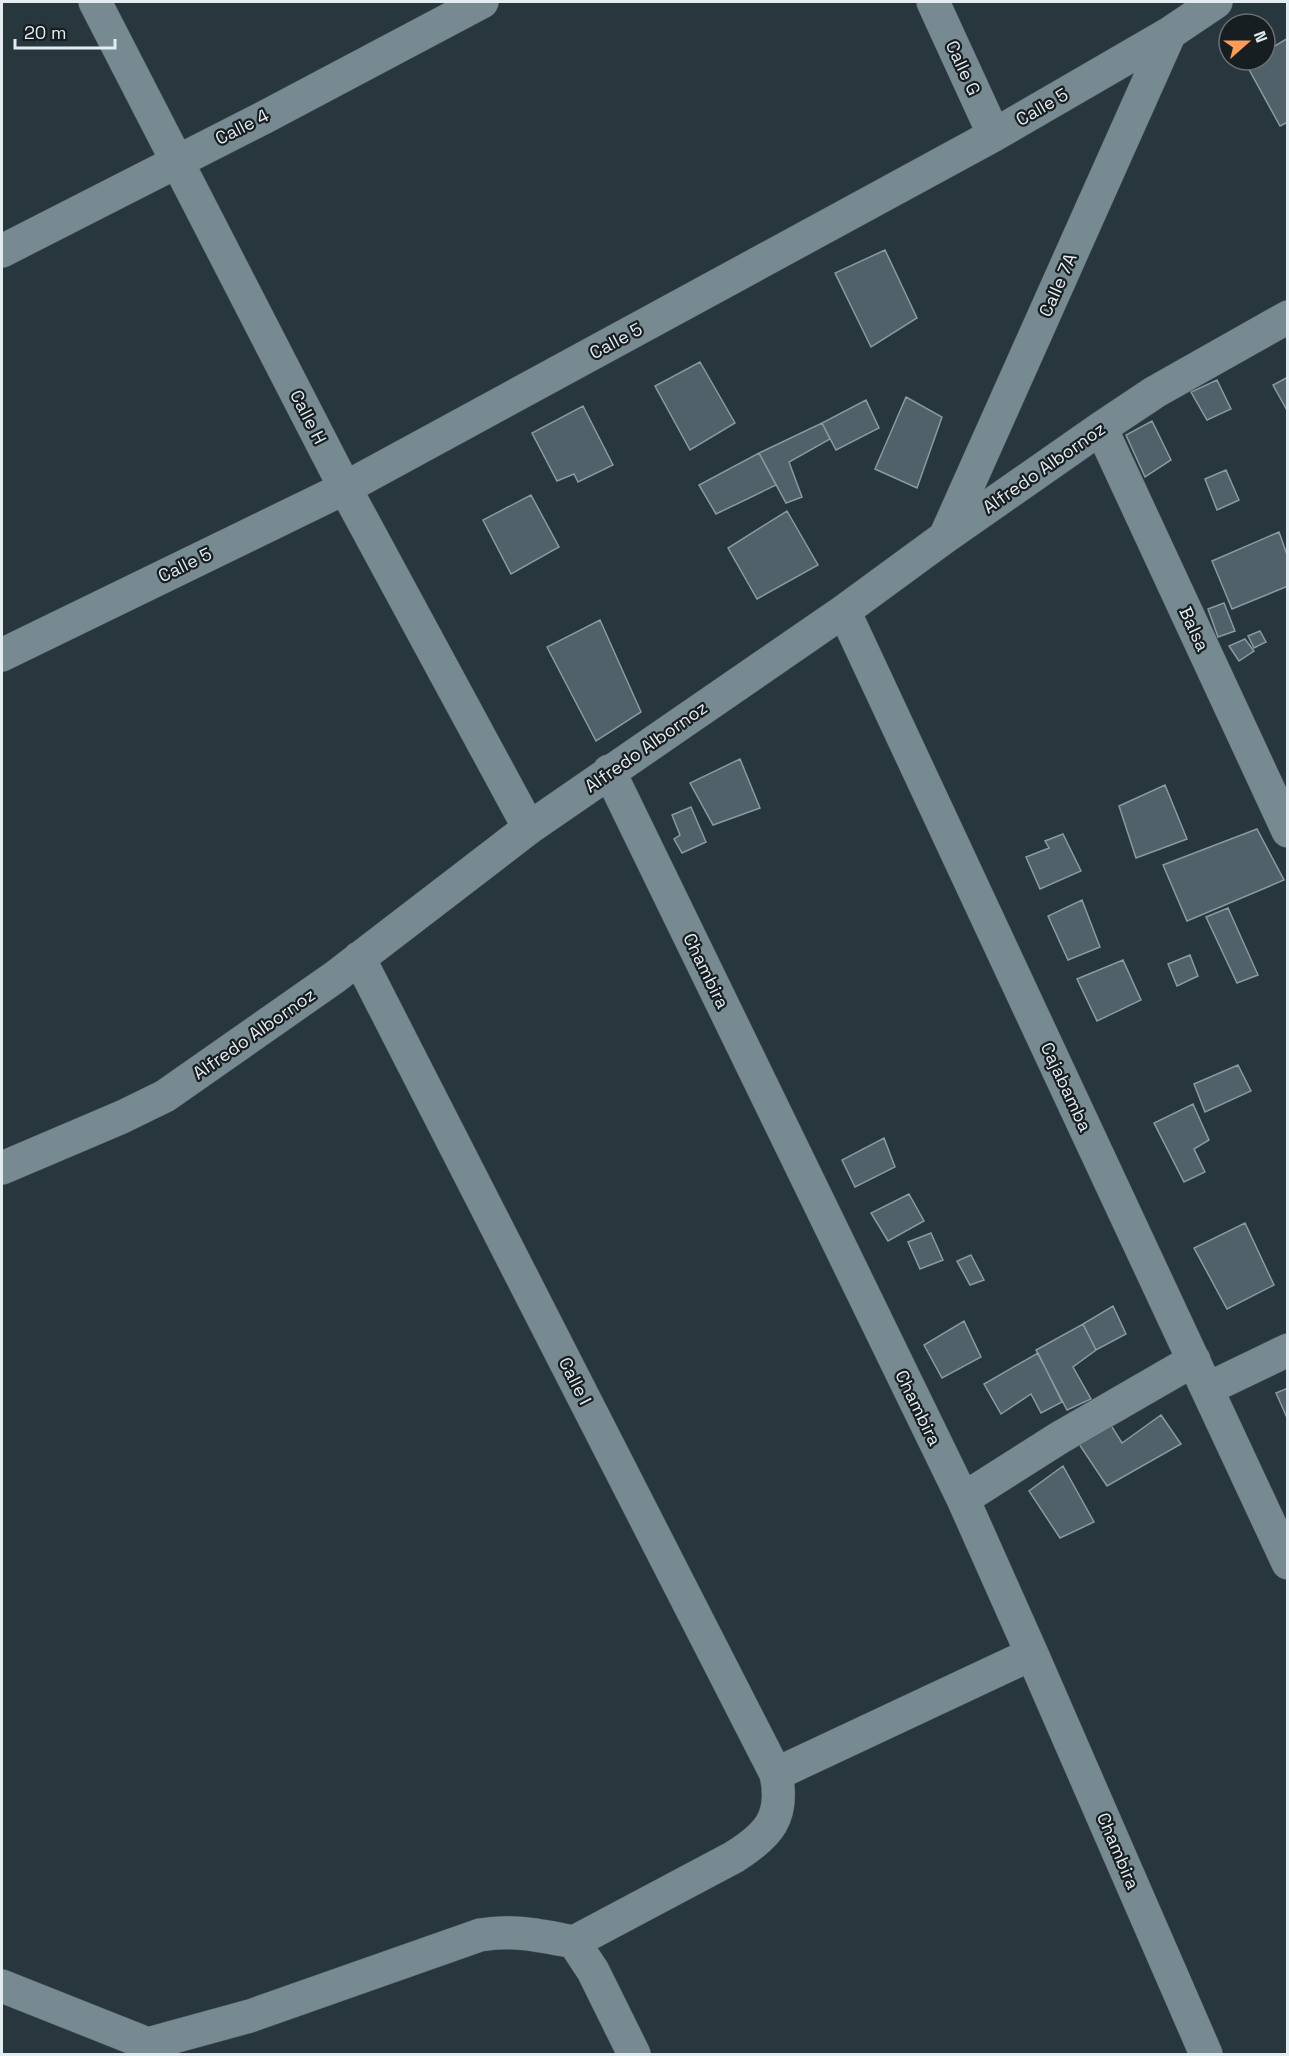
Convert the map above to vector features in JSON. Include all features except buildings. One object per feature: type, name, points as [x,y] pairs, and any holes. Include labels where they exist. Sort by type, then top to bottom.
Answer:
[{"type":"street","name":"Calle H","points":[[95,2],[345,488],[529,828]]},
{"type":"street","name":"Calle 4","points":[[2,251],[482,2]]},
{"type":"street","name":"Calle G","points":[[933,2],[994,135]]},
{"type":"street","name":"Calle 5","points":[[2,655],[345,488],[994,135],[1170,33],[1216,2]]},
{"type":"street","name":"Calle 7A","points":[[945,537],[1170,33]]},
{"type":"street","name":"Alfredo Albornoz","points":[[2,1168],[122,1117],[165,1096],[359,958],[529,828],[844,611],[1101,428],[1155,392],[1287,317]]},
{"type":"street","name":"Balsa","points":[[1101,428],[1287,831]]},
{"type":"street","name":"Cajabamba","points":[[844,611],[1287,1563]]},
{"type":"street","name":"Chambira","points":[[609,771],[963,1499],[1206,2055]]},
{"type":"street","name":"Calle I","points":[[359,958],[776,1774],[780,1792],[771,1828],[754,1845],[574,1942]]},
{"type":"street","points":[[963,1499],[1059,1438],[1200,1374],[1287,1350]]},
{"type":"street","points":[[776,1774],[1032,1654]]},
{"type":"street","points":[[2,1986],[152,2049],[480,1935],[518,1932],[574,1942],[593,1971],[634,2055]]}]
